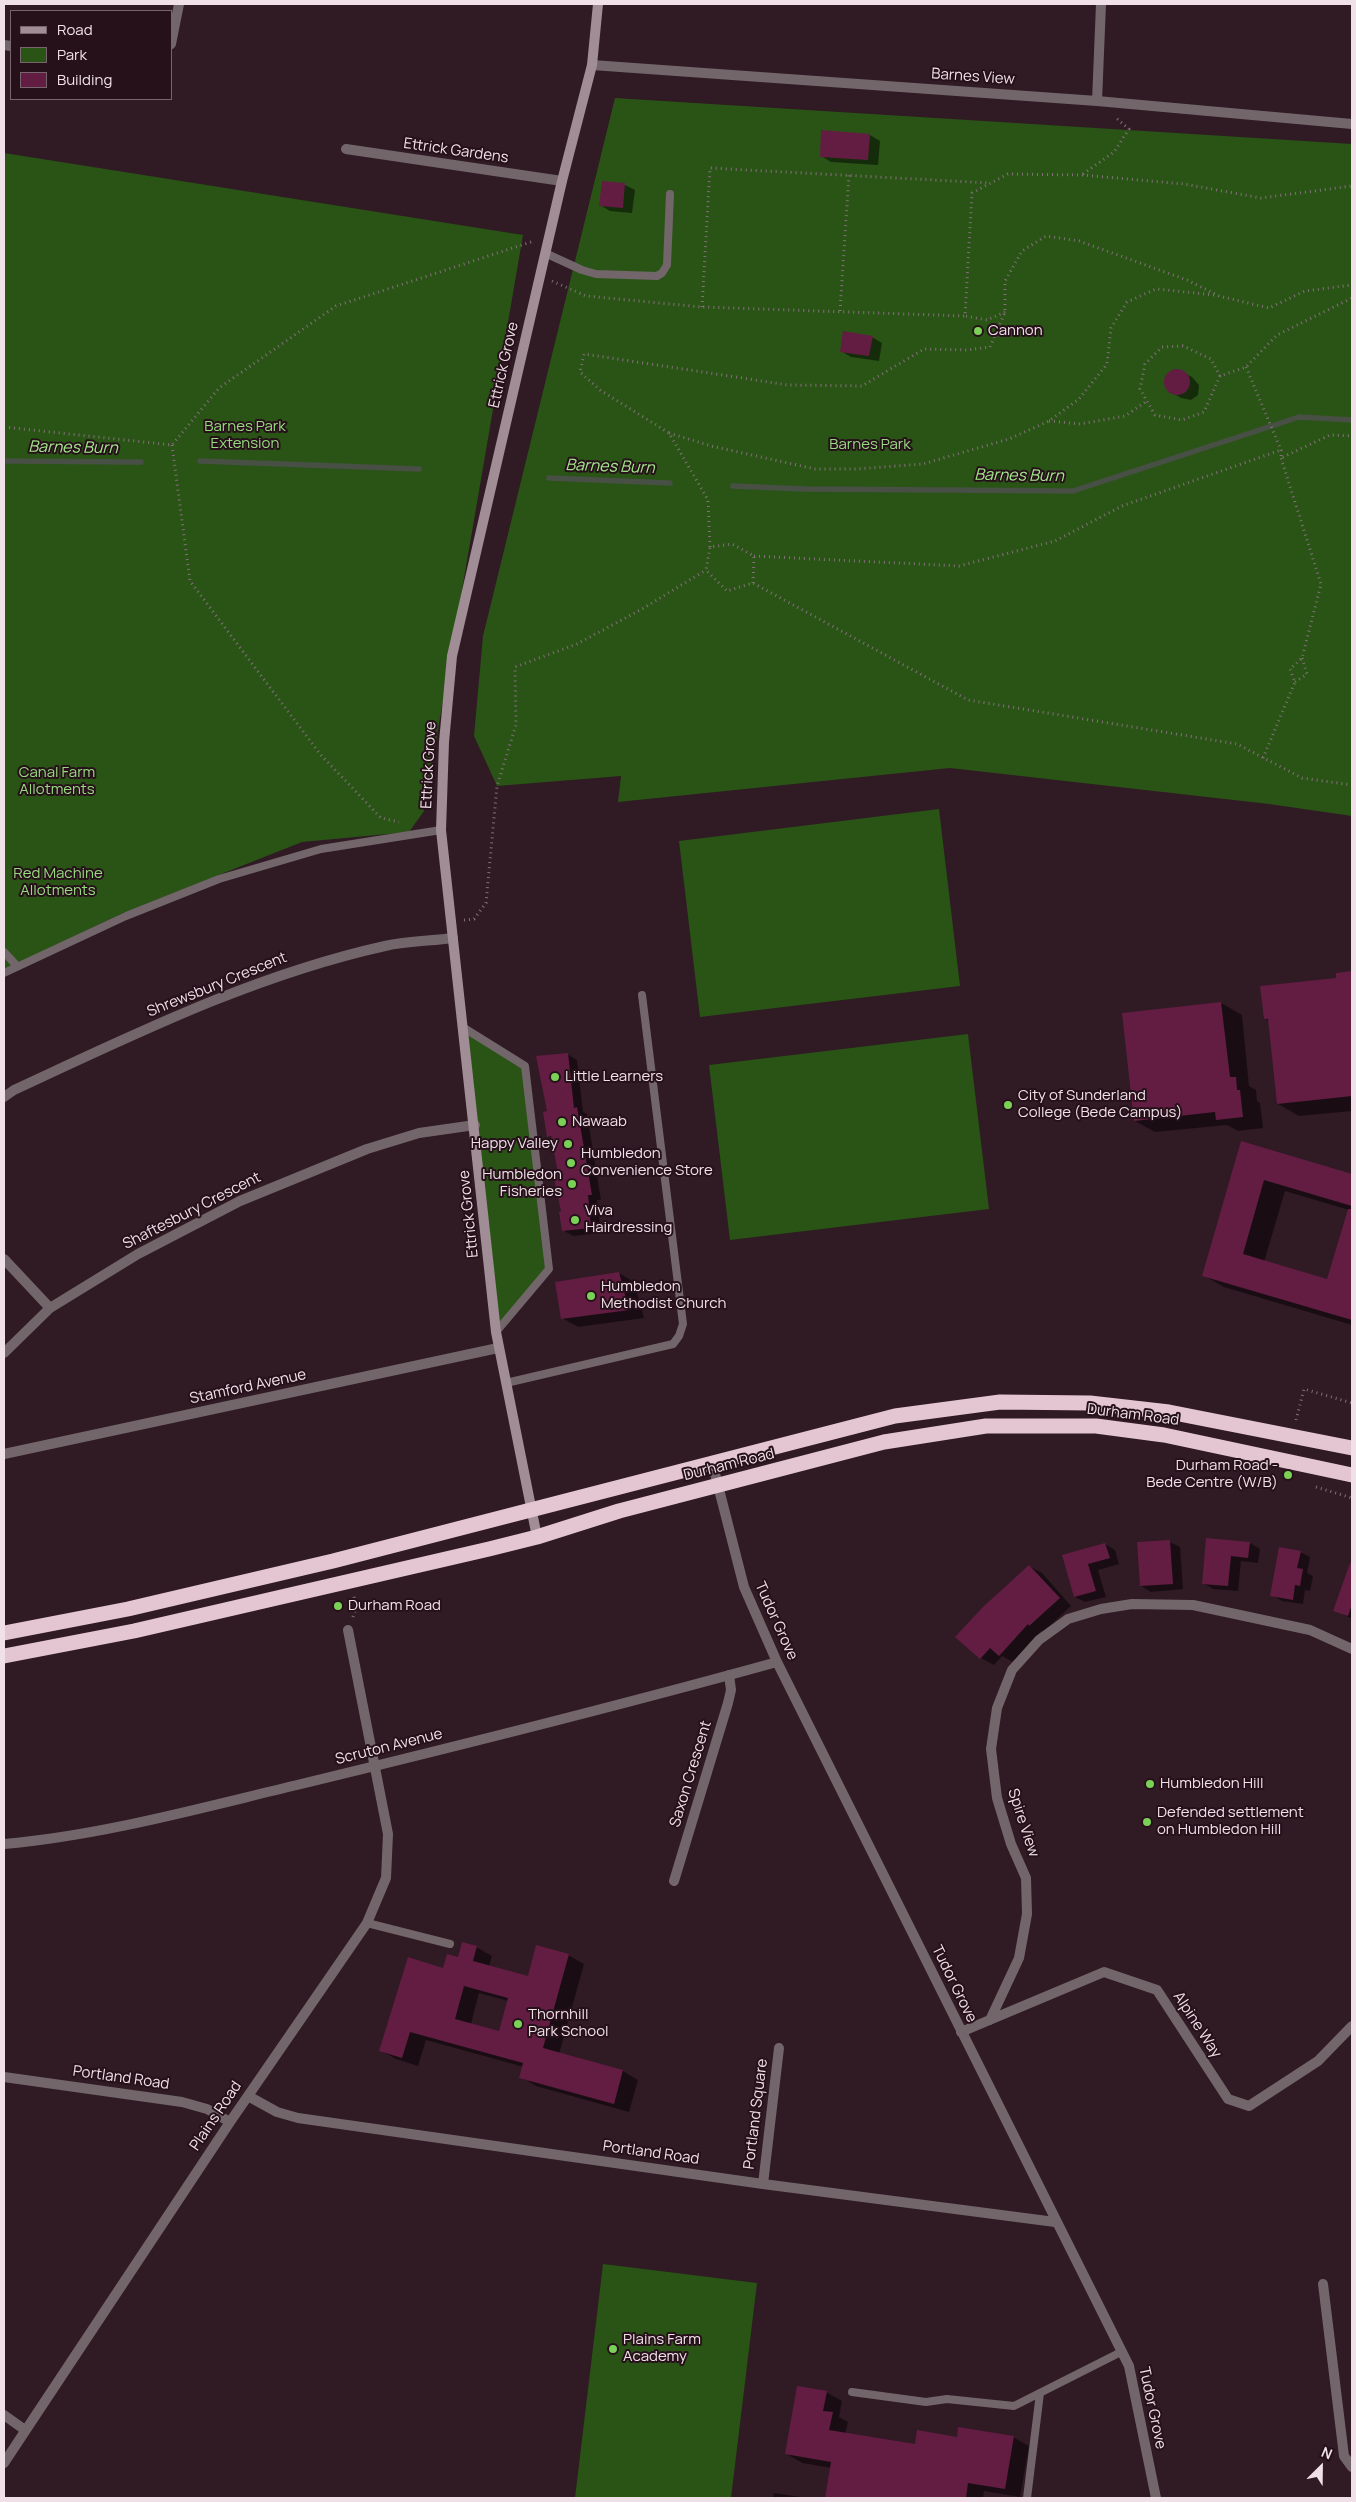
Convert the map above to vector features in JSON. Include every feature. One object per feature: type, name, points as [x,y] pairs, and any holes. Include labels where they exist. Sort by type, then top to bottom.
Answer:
[{"type":"highway","name":"Durham Road","points":[[4,1633],[156,1602],[532,1512],[712,1462],[895,1416],[1000,1402],[1090,1403],[1169,1412],[1352,1448]]},
{"type":"highway","name":"Durham Road","points":[[4,1656],[134,1631],[537,1537],[619,1511],[884,1442],[986,1426],[1096,1426],[1164,1434],[1352,1475]]},
{"type":"street","points":[[172,39],[179,4]]},
{"type":"street","name":"Ettrick Grove","points":[[537,1537],[496,1332],[475,1126],[441,830],[444,742],[452,656],[562,181],[592,65],[598,4]]},
{"type":"street","points":[[1097,101],[1101,4]]},
{"type":"street","name":"Barnes View","points":[[592,65],[1097,101],[1352,124]]},
{"type":"street","name":"Ettrick Gardens","points":[[346,149],[562,181]]},
{"type":"street","name":"Shrewsbury Crescent","points":[[4,1097],[194,1007],[287,972],[387,946],[453,938]]},
{"type":"street","name":"Shaftesbury Crescent","points":[[4,1353],[50,1308],[138,1254],[240,1201],[367,1149],[419,1134],[475,1126]]},
{"type":"street","points":[[4,1259],[50,1308]]},
{"type":"street","name":"Stamford Avenue","points":[[4,1454],[498,1348]]},
{"type":"street","name":"Tudor Grove","points":[[712,1462],[744,1587],[777,1662],[1055,2222],[1129,2366],[1156,2498]]},
{"type":"street","name":"Spire View","points":[[990,2020],[1019,1958],[1027,1914],[1026,1878],[1011,1844],[997,1798],[991,1749],[997,1708],[1012,1670],[1040,1640],[1068,1619],[1102,1609],[1132,1604],[1194,1605],[1310,1630],[1352,1649]]},
{"type":"street","name":"Plains Road","points":[[4,2463],[230,2122],[367,1923],[386,1878],[388,1834],[348,1630]]},
{"type":"street","name":"Scruton Avenue","points":[[4,1844],[52,1839],[138,1822],[376,1766],[729,1676],[777,1662]]},
{"type":"street","name":"Saxon Crescent","points":[[674,1881],[728,1703],[731,1690],[729,1676]]},
{"type":"street","name":"Alpine Way","points":[[961,2032],[1104,1972],[1157,1990],[1228,2099],[1249,2106],[1318,2061],[1352,2026]]},
{"type":"street","name":"Portland Square","points":[[763,2184],[779,2048]]},
{"type":"street","name":"Portland Road","points":[[4,2077],[182,2102],[207,2109],[230,2122]]},
{"type":"street","name":"Portland Road","points":[[248,2096],[277,2112],[298,2118],[763,2184],[1055,2222]]},
{"type":"street","points":[[1322,2284],[1344,2456],[1352,2466]]},
{"type":"street","points":[[4,2415],[25,2430]]},
{"type":"lane","points":[[545,253],[582,270],[596,274],[657,276],[662,273],[667,265],[670,194]]},
{"type":"lane","points":[[4,973],[126,916],[219,879],[321,849],[441,830]]},
{"type":"lane","points":[[4,952],[17,966]]},
{"type":"lane","points":[[506,1384],[673,1344],[681,1330],[682,1324],[642,995]]},
{"type":"lane","points":[[464,1028],[525,1066],[550,1269],[496,1332]]},
{"type":"lane","points":[[367,1923],[450,1944]]},
{"type":"lane","points":[[852,2392],[926,2402],[947,2398],[1014,2406],[1122,2352]]},
{"type":"lane","points":[[1027,2498],[1040,2393]]},
{"type":"path","points":[[1083,175],[1114,152],[1129,129],[1097,101]]},
{"type":"path","points":[[702,307],[710,168],[992,183]]},
{"type":"path","points":[[965,316],[972,193],[1008,174],[1083,175],[1184,184],[1261,198],[1352,186]]},
{"type":"path","points":[[840,311],[849,175]]},
{"type":"path","points":[[407,823],[381,818],[320,754],[190,581],[172,445],[219,388],[336,306],[550,236]]},
{"type":"path","points":[[1220,296],[1187,280],[1123,255],[1079,241],[1046,236],[1022,252],[1005,281],[1005,312],[990,347],[967,350],[924,349],[862,386],[788,386],[584,354],[580,372],[600,390],[668,433],[711,446],[815,469],[858,469],[923,464],[1009,439],[1049,421],[1079,399],[1107,364],[1111,328],[1127,302],[1156,289],[1220,296],[1269,308],[1305,291],[1352,285]]},
{"type":"path","points":[[540,275],[586,296],[702,307],[965,316],[987,320],[1005,312]]},
{"type":"path","points":[[1220,376],[1211,359],[1183,346],[1162,347],[1145,364],[1140,389],[1155,415],[1182,420],[1204,412],[1220,376],[1246,367],[1277,335],[1352,298]]},
{"type":"path","points":[[1246,367],[1280,450],[1321,584],[1302,658],[1307,674],[1295,682],[1263,758]]},
{"type":"path","points":[[1049,421],[1080,424],[1125,416],[1147,401]]},
{"type":"path","points":[[4,427],[172,445]]},
{"type":"path","points":[[452,921],[474,919],[486,903],[497,786],[516,725],[515,667],[577,644],[642,609],[706,570],[710,546],[708,500],[668,433]]},
{"type":"path","points":[[1281,458],[1330,434],[1352,436]]},
{"type":"path","points":[[710,546],[732,544],[754,556],[959,566],[1055,541],[1122,506],[1280,450]]},
{"type":"path","points":[[753,583],[754,556]]},
{"type":"path","points":[[706,570],[727,591],[753,583],[968,700],[1237,744],[1302,778],[1352,785]]},
{"type":"path","points":[[1295,682],[1290,669],[1302,658]]},
{"type":"path","points":[[1292,1436],[1304,1389],[1352,1403]]},
{"type":"path","points":[[348,1630],[356,1608],[351,1581]]},
{"type":"green space","name":"Barnes Park","points":[[615,98],[1352,144],[1352,816],[1269,804],[950,768],[618,802],[621,776],[497,786],[474,736],[483,636]]},
{"type":"green space","name":"Barnes Park Extension","points":[[4,153],[523,235],[424,811],[409,832],[302,842],[123,913],[4,972]]},
{"type":"green space","points":[[939,809],[960,986],[700,1017],[679,841]]},
{"type":"green space","points":[[464,1028],[525,1066],[549,1269],[496,1332]]},
{"type":"green space","points":[[968,1034],[989,1209],[730,1240],[709,1065]]},
{"type":"green space","points":[[603,2264],[757,2283],[731,2498],[575,2498]]},
{"type":"building","points":[[821,130],[870,134],[868,160],[820,157]]},
{"type":"building","points":[[602,181],[625,183],[623,208],[599,206]]},
{"type":"building","points":[[843,331],[873,336],[869,356],[840,352]]},
{"type":"building","points":[[1177,369],[1186,373],[1190,382],[1186,391],[1177,395],[1168,391],[1164,382],[1168,373]]},
{"type":"building","points":[[1352,971],[1352,1096],[1277,1104],[1268,1019],[1264,1019],[1260,986],[1336,978],[1336,973]]},
{"type":"building","points":[[1221,1002],[1230,1077],[1236,1077],[1237,1090],[1240,1090],[1243,1117],[1216,1120],[1215,1112],[1134,1121],[1122,1013]]},
{"type":"building","points":[[568,1053],[574,1108],[577,1107],[592,1195],[588,1195],[591,1228],[562,1231],[559,1212],[561,1211],[553,1174],[558,1173],[551,1136],[547,1137],[543,1112],[547,1111],[536,1056]]},
{"type":"building","points":[[1241,1141],[1352,1174],[1352,1206],[1264,1180],[1243,1254],[1327,1279],[1348,1209],[1352,1209],[1352,1320],[1202,1276]]},
{"type":"building","name":"Humbledon Methodist Church","points":[[619,1272],[629,1310],[561,1319],[555,1282]]},
{"type":"building","points":[[1206,1538],[1250,1542],[1248,1558],[1231,1556],[1228,1586],[1202,1584]]},
{"type":"building","points":[[1170,1540],[1173,1584],[1140,1586],[1137,1542]]},
{"type":"building","points":[[1105,1543],[1110,1558],[1088,1564],[1096,1591],[1074,1597],[1062,1555]]},
{"type":"building","points":[[1279,1547],[1301,1551],[1297,1568],[1303,1569],[1300,1586],[1295,1585],[1293,1600],[1270,1596]]},
{"type":"building","points":[[1350,1563],[1352,1563],[1352,1604],[1348,1616],[1333,1611]]},
{"type":"building","points":[[1029,1565],[1060,1598],[1029,1626],[1028,1624],[999,1656],[990,1648],[980,1659],[955,1637],[983,1607]]},
{"type":"building","points":[[462,1942],[477,1946],[473,1961],[528,1976],[536,1945],[569,1954],[543,2048],[623,2070],[614,2104],[519,2078],[523,2063],[410,2032],[402,2058],[379,2051],[408,1957],[443,1968],[447,1954],[458,1957]],"holes":[[[464,1986],[508,1998],[499,2031],[455,2019]]]},
{"type":"building","points":[[797,2386],[827,2391],[823,2411],[833,2412],[829,2430],[915,2444],[917,2430],[957,2437],[958,2427],[1014,2436],[1005,2489],[968,2483],[966,2498],[825,2498],[831,2462],[785,2454]]},
{"type":"waterway","name":"Barnes Burn","points":[[733,486],[806,489],[1073,491],[1299,417],[1352,420]]},
{"type":"waterway","name":"Barnes Burn","points":[[4,461],[141,462]]},
{"type":"waterway","points":[[200,461],[419,469]]},
{"type":"waterway","name":"Barnes Burn","points":[[549,478],[670,483]]},
{"type":"place","name":"Cannon","points":[[978,331]]},
{"type":"place","name":"Little Learners","points":[[555,1077]]},
{"type":"place","name":"City of Sunderland College (Bede Campus)","points":[[1008,1105]]},
{"type":"place","name":"Nawaab","points":[[562,1122]]},
{"type":"place","name":"Happy Valley","points":[[568,1144]]},
{"type":"place","name":"Humbledon Convenience Store","points":[[571,1163]]},
{"type":"place","name":"Humbledon Fisheries","points":[[572,1184]]},
{"type":"place","name":"Viva Hairdressing","points":[[575,1220]]},
{"type":"place","name":"Humbledon Methodist Church","points":[[591,1296]]},
{"type":"place","name":"Durham Road - Bede Centre (W/B)","points":[[1288,1475]]},
{"type":"place","name":"Durham Road","points":[[338,1606]]},
{"type":"place","name":"Humbledon Hill","points":[[1150,1784]]},
{"type":"place","name":"Defended settlement on Humbledon Hill","points":[[1147,1822]]},
{"type":"place","name":"Thornhill Park School","points":[[518,2024]]},
{"type":"place","name":"Plains Farm Academy","points":[[613,2349]]},
{"type":"park label","name":"Canal Farm Allotments","points":[[57,782]]},
{"type":"park label","name":"Red Machine Allotments","points":[[58,882]]}]
